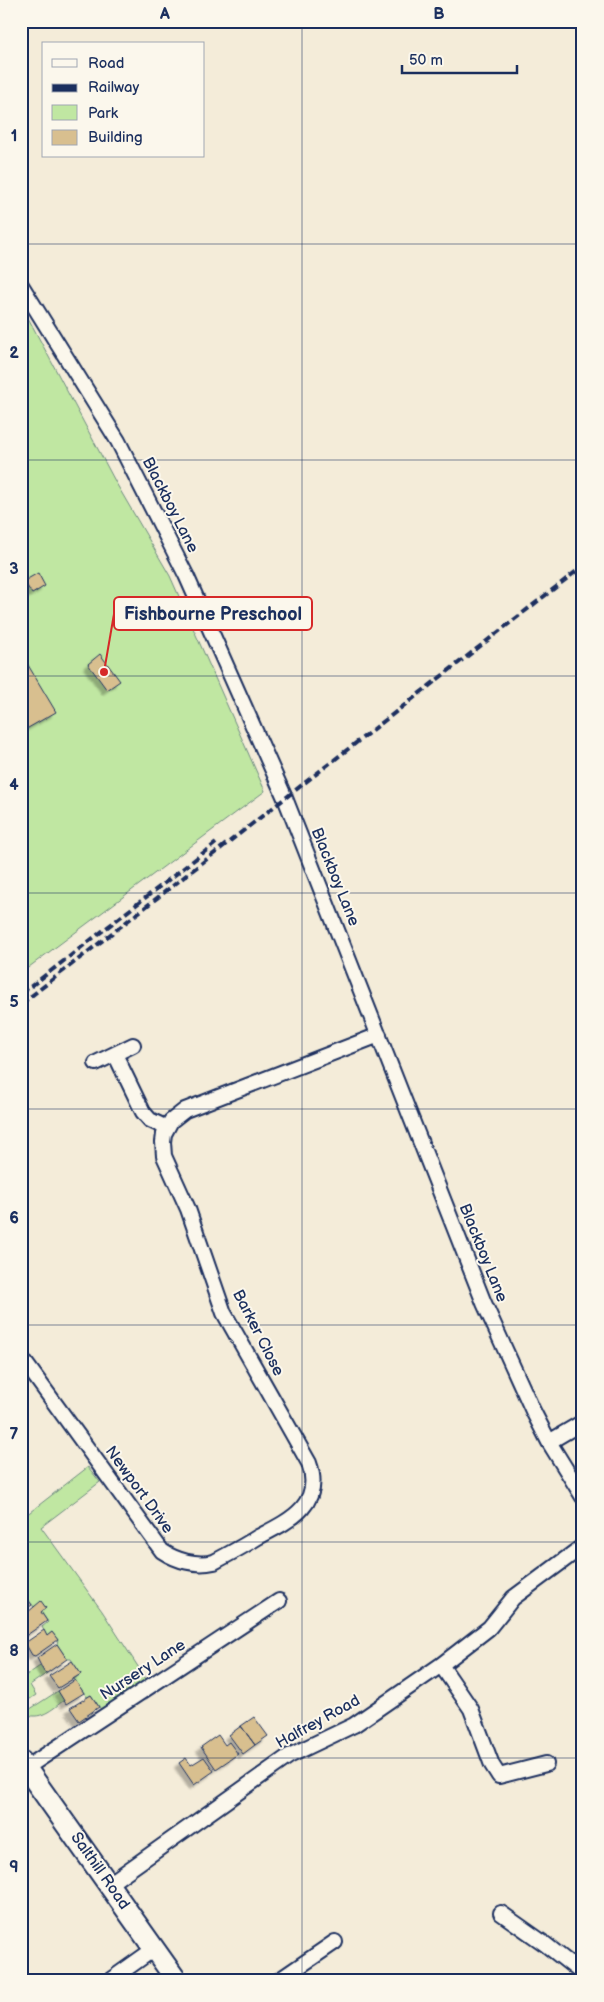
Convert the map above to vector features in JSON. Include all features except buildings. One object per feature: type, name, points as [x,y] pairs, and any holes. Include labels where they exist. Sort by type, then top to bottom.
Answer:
[{"type":"street","name":"Blackboy Lane","points":[[21,285],[118,441],[186,576],[285,798],[379,1035],[451,1225],[484,1303],[548,1442],[583,1497]]},
{"type":"street","points":[[115,1054],[143,1112],[150,1120],[167,1128],[176,1116],[185,1110],[379,1035]]},
{"type":"street","points":[[96,1063],[133,1045]]},
{"type":"street","name":"Barker Close","points":[[167,1128],[162,1142],[164,1156],[188,1209],[224,1313],[309,1463],[312,1476],[310,1495]]},
{"type":"street","name":"Newport Drive","points":[[21,1357],[162,1551],[174,1559],[204,1564],[214,1562],[297,1516],[310,1495]]},
{"type":"street","points":[[548,1442],[583,1422]]},
{"type":"street","name":"Halfrey Road","points":[[109,1884],[289,1756],[354,1725],[440,1665],[489,1628],[513,1598],[583,1546]]},
{"type":"street","name":"Nursery Lane","points":[[24,1764],[279,1601]]},
{"type":"street","points":[[440,1665],[471,1709],[492,1765],[500,1776],[546,1764]]},
{"type":"street","name":"Salthill Road","points":[[24,1764],[178,1981]]},
{"type":"street","points":[[501,1913],[583,1974]]},
{"type":"street","points":[[278,1981],[335,1942]]},
{"type":"street","points":[[110,1981],[154,1949]]},
{"type":"green space","points":[[26,314],[116,483],[170,576],[265,791],[21,973],[21,317]]},
{"type":"green space","points":[[88,1467],[100,1482],[41,1527],[102,1611],[148,1682],[102,1711],[91,1695],[87,1697],[74,1679],[81,1674],[71,1659],[67,1659],[57,1644],[58,1640],[52,1632],[47,1636],[42,1627],[48,1622],[41,1612],[45,1608],[34,1607],[24,1594],[28,1591],[21,1582],[21,1519]]},
{"type":"green space","points":[[40,1666],[47,1673],[30,1685],[36,1695],[21,1705],[21,1691],[25,1688],[21,1679]]},
{"type":"green space","points":[[58,1691],[64,1700],[46,1713],[35,1716],[24,1713]]},
{"type":"railway","points":[[21,1004],[583,566]]},
{"type":"railway","points":[[21,994],[216,843]]},
{"type":"place","name":"Fishbourne Preschool","points":[[104,672]]}]
